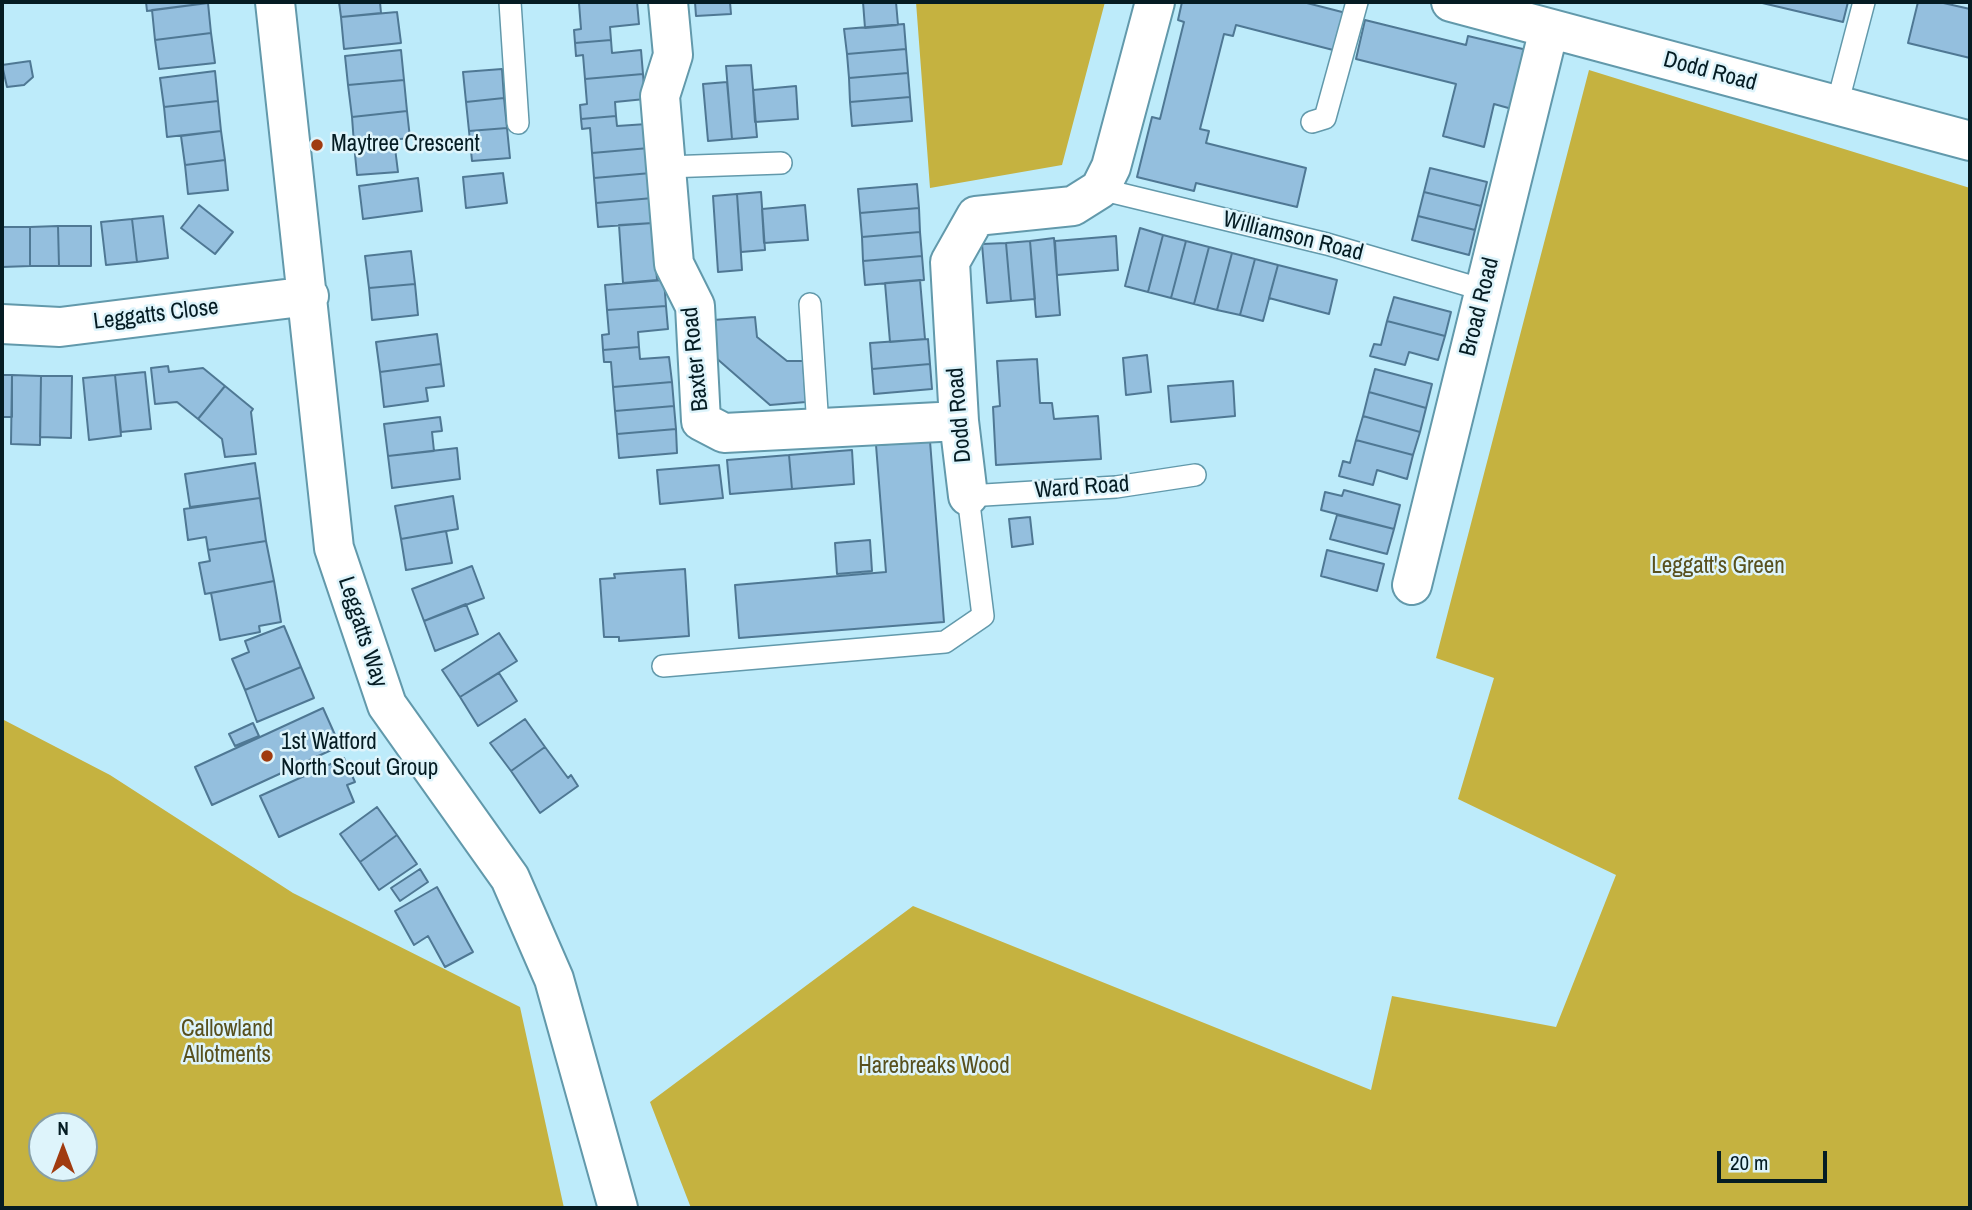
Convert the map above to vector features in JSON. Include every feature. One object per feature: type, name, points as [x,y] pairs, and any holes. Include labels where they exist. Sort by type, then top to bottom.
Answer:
[{"type":"street","name":"Leggatts Way","points":[[275,2],[309,296],[334,548],[387,705],[510,878],[554,979],[618,1208]]},
{"type":"street","points":[[1100,189],[1111,167],[1155,2]]},
{"type":"street","name":"Dodd Road","points":[[1451,2],[1970,141]]},
{"type":"street","name":"Baxter Road","points":[[677,3],[673,55],[660,96],[674,264],[695,306],[701,421],[724,433],[959,421]]},
{"type":"street","name":"Broad Road","points":[[1412,584],[1549,29]]},
{"type":"street","name":"Dodd Road","points":[[968,496],[959,421],[950,261],[976,216],[1073,206],[1100,189]]},
{"type":"street","name":"Leggatts Close","points":[[2,324],[60,327],[309,296]]},
{"type":"lane","points":[[510,2],[518,123]]},
{"type":"lane","points":[[1312,122],[1325,118],[1357,2]]},
{"type":"lane","points":[[1837,105],[1864,2]]},
{"type":"lane","points":[[666,167],[781,163]]},
{"type":"lane","name":"Williamson Road","points":[[1100,189],[1327,244],[1484,290]]},
{"type":"lane","points":[[810,304],[818,427]]},
{"type":"lane","name":"Ward Road","points":[[968,496],[1116,487],[1195,475]]},
{"type":"lane","name":"Dodd Road","points":[[663,666],[945,642],[983,616],[968,496]]},
{"type":"green space","points":[[916,2],[1105,2],[1062,165],[930,188]]},
{"type":"green space","name":"Leggatt's Green","points":[[1589,70],[1970,188],[1970,1208],[691,1208],[650,1102],[913,906],[1371,1090],[1392,996],[1556,1027],[1616,875],[1458,799],[1494,678],[1436,658]]},
{"type":"green space","name":"Callowland Allotments","points":[[2,719],[110,775],[293,893],[520,1007],[564,1208],[2,1208]]},
{"type":"building","points":[[146,2],[208,2],[208,3],[147,11]]},
{"type":"building","points":[[339,2],[380,2],[381,13],[341,17]]},
{"type":"building","points":[[637,2],[639,24],[610,27],[611,40],[575,43],[574,30],[581,29],[579,3]]},
{"type":"building","points":[[695,2],[730,2],[731,14],[696,16]]},
{"type":"building","points":[[863,2],[896,2],[898,25],[865,28]]},
{"type":"building","points":[[1182,2],[1303,2],[1346,13],[1337,51],[1236,25],[1233,36],[1224,34],[1200,129],[1209,131],[1206,143],[1306,168],[1297,207],[1196,183],[1194,191],[1137,177],[1152,117],[1160,119],[1184,22],[1178,20]]},
{"type":"building","points":[[1758,2],[1848,2],[1843,22]]},
{"type":"building","points":[[1918,2],[1939,2],[1970,9],[1970,58],[1908,43]]},
{"type":"building","points":[[208,3],[211,33],[155,40],[152,10]]},
{"type":"building","points":[[397,12],[401,43],[344,49],[341,17]]},
{"type":"building","points":[[1365,20],[1466,45],[1468,36],[1527,50],[1512,109],[1494,104],[1484,147],[1443,136],[1456,84],[1356,59]]},
{"type":"building","points":[[904,24],[906,49],[847,54],[844,29]]},
{"type":"building","points":[[211,33],[215,63],[159,69],[155,40]]},
{"type":"building","points":[[611,40],[612,53],[641,50],[643,74],[585,79],[583,55],[576,56],[575,43]]},
{"type":"building","points":[[906,49],[908,73],[849,78],[847,54]]},
{"type":"building","points":[[401,50],[404,80],[348,85],[345,56]]},
{"type":"building","points":[[30,61],[33,77],[24,85],[7,87],[2,65]]},
{"type":"building","points":[[751,65],[757,137],[732,139],[726,66]]},
{"type":"building","points":[[502,69],[504,98],[466,102],[463,72]]},
{"type":"building","points":[[215,71],[218,101],[164,107],[160,78]]},
{"type":"building","points":[[908,73],[910,97],[850,102],[849,78]]},
{"type":"building","points":[[643,74],[645,99],[615,102],[616,116],[581,119],[580,105],[587,104],[585,79]]},
{"type":"building","points":[[404,80],[407,111],[352,117],[348,85]]},
{"type":"building","points":[[727,82],[732,139],[708,141],[703,84]]},
{"type":"building","points":[[796,86],[798,119],[755,122],[753,90]]},
{"type":"building","points":[[910,97],[912,121],[852,126],[850,102]]},
{"type":"building","points":[[504,98],[507,128],[469,131],[466,102]]},
{"type":"building","points":[[218,101],[221,131],[167,137],[164,107]]},
{"type":"building","points":[[407,111],[410,138],[354,144],[352,117]]},
{"type":"building","points":[[616,116],[617,126],[647,124],[649,148],[592,153],[590,128],[582,129],[581,119]]},
{"type":"building","points":[[507,128],[510,158],[472,161],[469,131]]},
{"type":"building","points":[[221,131],[225,160],[185,165],[181,136]]},
{"type":"building","points":[[394,140],[398,172],[357,175],[354,144]]},
{"type":"building","points":[[649,148],[651,173],[594,178],[592,153]]},
{"type":"building","points":[[225,160],[228,190],[188,194],[185,165]]},
{"type":"building","points":[[1430,168],[1487,182],[1481,206],[1424,192]]},
{"type":"building","points":[[503,173],[507,203],[466,208],[463,177]]},
{"type":"building","points":[[651,173],[653,198],[596,203],[594,178]]},
{"type":"building","points":[[418,178],[422,211],[363,219],[359,186]]},
{"type":"building","points":[[917,184],[919,208],[860,213],[858,189]]},
{"type":"building","points":[[761,192],[765,250],[741,252],[737,194]]},
{"type":"building","points":[[1424,192],[1481,206],[1475,230],[1418,216]]},
{"type":"building","points":[[737,194],[742,270],[718,272],[713,196]]},
{"type":"building","points":[[653,198],[653,223],[598,227],[596,203]]},
{"type":"building","points":[[199,205],[233,232],[215,254],[181,228]]},
{"type":"building","points":[[805,205],[808,240],[764,243],[762,209]]},
{"type":"building","points":[[919,208],[920,232],[862,237],[860,213]]},
{"type":"building","points":[[163,216],[168,258],[137,262],[132,219]]},
{"type":"building","points":[[1418,216],[1475,230],[1469,255],[1412,240]]},
{"type":"building","points":[[132,219],[137,262],[106,265],[101,222]]},
{"type":"building","points":[[653,223],[657,280],[623,283],[619,225]]},
{"type":"building","points":[[58,226],[59,266],[30,266],[30,227]]},
{"type":"building","points":[[58,226],[91,226],[91,266],[59,266]]},
{"type":"building","points":[[2,227],[30,227],[30,266],[2,267]]},
{"type":"building","points":[[1140,228],[1163,235],[1148,292],[1125,286]]},
{"type":"building","points":[[920,232],[922,256],[863,261],[862,237]]},
{"type":"building","points":[[1163,235],[1186,241],[1171,298],[1148,292]]},
{"type":"building","points":[[1116,236],[1118,270],[1057,275],[1055,241]]},
{"type":"building","points":[[1054,238],[1060,315],[1036,317],[1030,241]]},
{"type":"building","points":[[1030,241],[1035,299],[1011,301],[1006,243]]},
{"type":"building","points":[[1186,241],[1209,247],[1194,304],[1171,298]]},
{"type":"building","points":[[1006,243],[1011,301],[987,303],[982,244]]},
{"type":"building","points":[[1209,247],[1232,253],[1217,310],[1194,304]]},
{"type":"building","points":[[411,251],[415,284],[369,288],[365,256]]},
{"type":"building","points":[[1232,253],[1255,259],[1240,315],[1217,310]]},
{"type":"building","points":[[922,256],[924,280],[865,285],[863,261]]},
{"type":"building","points":[[1255,259],[1278,265],[1263,321],[1240,315]]},
{"type":"building","points":[[1278,265],[1337,280],[1329,314],[1269,298]]},
{"type":"building","points":[[664,280],[666,306],[607,310],[605,285]]},
{"type":"building","points":[[920,280],[925,339],[890,342],[885,283]]},
{"type":"building","points":[[415,284],[418,315],[372,320],[369,288]]},
{"type":"building","points":[[1394,297],[1451,312],[1445,336],[1387,321]]},
{"type":"building","points":[[666,306],[668,329],[638,332],[639,347],[603,350],[602,335],[609,334],[607,310]]},
{"type":"building","points":[[755,317],[757,337],[787,361],[803,361],[806,402],[770,405],[715,357],[713,320]]},
{"type":"building","points":[[1387,321],[1445,336],[1438,360],[1409,352],[1405,365],[1370,356],[1374,344],[1381,345]]},
{"type":"building","points":[[437,334],[441,364],[380,372],[376,342]]},
{"type":"building","points":[[928,339],[930,364],[872,369],[870,343]]},
{"type":"building","points":[[639,347],[640,359],[669,357],[672,382],[613,387],[611,362],[604,362],[603,350]]},
{"type":"building","points":[[1147,355],[1151,392],[1126,395],[1123,358]]},
{"type":"building","points":[[1037,359],[1040,403],[1052,403],[1054,419],[1098,416],[1101,459],[996,465],[993,407],[1000,406],[997,361]]},
{"type":"building","points":[[441,364],[444,386],[426,388],[428,401],[384,407],[380,372]]},
{"type":"building","points":[[930,364],[932,389],[874,394],[872,369]]},
{"type":"building","points":[[168,366],[169,372],[203,368],[225,386],[198,419],[177,402],[155,404],[151,368]]},
{"type":"building","points":[[1375,369],[1432,384],[1426,408],[1369,392]]},
{"type":"building","points":[[145,372],[151,429],[121,432],[115,375]]},
{"type":"building","points":[[2,375],[12,375],[12,417],[2,417]]},
{"type":"building","points":[[12,375],[41,376],[40,445],[11,444]]},
{"type":"building","points":[[115,375],[121,436],[89,440],[83,378]]},
{"type":"building","points":[[41,376],[72,376],[71,438],[40,437]]},
{"type":"building","points":[[1233,381],[1235,416],[1171,422],[1168,386]]},
{"type":"building","points":[[672,382],[674,406],[615,411],[613,387]]},
{"type":"building","points":[[225,386],[253,409],[251,412],[256,454],[225,457],[222,439],[198,419]]},
{"type":"building","points":[[1369,392],[1426,408],[1420,432],[1363,416]]},
{"type":"building","points":[[674,406],[676,429],[617,434],[615,411]]},
{"type":"building","points":[[1363,416],[1420,432],[1413,455],[1356,440]]},
{"type":"building","points":[[440,417],[442,431],[432,432],[434,451],[388,456],[384,424]]},
{"type":"building","points":[[676,429],[677,453],[619,458],[617,434]]},
{"type":"building","points":[[1356,440],[1413,455],[1407,479],[1377,470],[1373,485],[1339,476],[1343,461],[1350,463]]},
{"type":"building","points":[[930,441],[944,622],[739,638],[735,585],[886,572],[876,445]]},
{"type":"building","points":[[457,448],[460,479],[392,488],[388,456]]},
{"type":"building","points":[[852,450],[854,484],[792,489],[789,455]]},
{"type":"building","points":[[789,455],[792,489],[730,494],[727,460]]},
{"type":"building","points":[[255,463],[260,498],[190,507],[185,474]]},
{"type":"building","points":[[719,465],[723,498],[660,504],[657,470]]},
{"type":"building","points":[[1344,490],[1400,505],[1394,529],[1321,510],[1325,492],[1342,496]]},
{"type":"building","points":[[453,496],[458,529],[401,539],[395,506]]},
{"type":"building","points":[[260,498],[266,541],[208,550],[206,537],[188,540],[184,509]]},
{"type":"building","points":[[1337,515],[1394,529],[1387,554],[1330,539]]},
{"type":"building","points":[[1030,517],[1033,544],[1012,547],[1009,519]]},
{"type":"building","points":[[446,531],[452,563],[406,570],[401,539]]},
{"type":"building","points":[[870,540],[872,571],[837,574],[835,543]]},
{"type":"building","points":[[266,541],[274,581],[205,594],[199,563],[210,561],[208,550]]},
{"type":"building","points":[[1327,550],[1384,564],[1377,591],[1321,576]]},
{"type":"building","points":[[472,566],[484,598],[424,621],[412,589]]},
{"type":"building","points":[[685,569],[689,636],[619,641],[619,637],[604,637],[600,579],[615,578],[614,574]]},
{"type":"building","points":[[274,581],[281,622],[259,626],[260,632],[220,640],[211,593]]},
{"type":"building","points":[[466,604],[478,634],[435,651],[424,621]]},
{"type":"building","points":[[284,626],[301,667],[245,690],[232,659],[249,652],[245,641]]},
{"type":"building","points":[[499,633],[517,661],[460,697],[442,670]]},
{"type":"building","points":[[301,667],[314,698],[257,722],[245,690]]},
{"type":"building","points":[[499,673],[517,701],[478,726],[460,697]]},
{"type":"building","name":"1st Watford North Scout Group","points":[[323,708],[340,746],[212,805],[195,767]]},
{"type":"building","points":[[525,719],[545,747],[511,771],[490,743]]},
{"type":"building","points":[[253,723],[259,736],[235,746],[229,734]]},
{"type":"building","points":[[545,747],[568,778],[571,775],[578,786],[540,813],[511,771]]},
{"type":"building","points":[[344,758],[355,782],[347,785],[354,802],[279,837],[260,796]]},
{"type":"building","points":[[377,807],[397,835],[360,862],[340,834]]},
{"type":"building","points":[[397,835],[417,864],[379,890],[360,862]]},
{"type":"building","points":[[420,869],[428,882],[400,901],[391,888]]},
{"type":"building","points":[[437,887],[473,952],[445,967],[428,936],[414,945],[395,911]]},
{"type":"place","name":"Maytree Crescent","points":[[317,145]]},
{"type":"place","name":"1st Watford North Scout Group","points":[[267,756]]},
{"type":"park label","name":"Harebreaks Wood","points":[[934,1067]]}]
